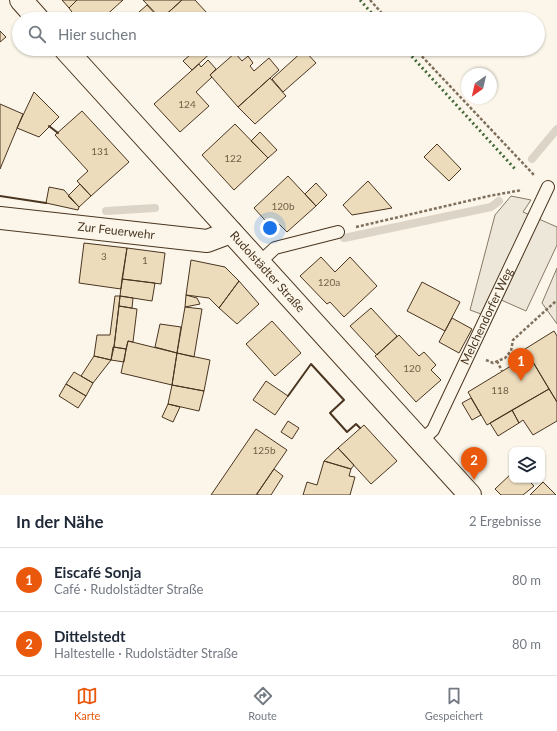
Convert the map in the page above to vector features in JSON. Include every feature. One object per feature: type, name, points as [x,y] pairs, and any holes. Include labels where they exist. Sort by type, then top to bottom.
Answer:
[{"type":"street","points":[[21,0],[32,12]]},
{"type":"street","name":"Rudolstädter Straße","points":[[71,56],[470,495]]},
{"type":"street","name":"Zur Feuerwehr","points":[[0,218],[208,241],[231,232]]},
{"type":"lane","name":"Melchendorfer Weg","points":[[421,441],[433,430],[548,187]]},
{"type":"lane","points":[[259,263],[274,248],[338,232]]},
{"type":"path","points":[[370,0],[381,12]]},
{"type":"path","points":[[423,56],[528,169],[548,187]]},
{"type":"path","points":[[338,232],[489,196],[522,190]]},
{"type":"path","points":[[469,353],[493,363],[505,358],[511,351],[513,340],[556,301]]},
{"type":"path","points":[[497,361],[502,371]]},
{"type":"shaded area","points":[[511,196],[531,200],[523,212],[557,227],[557,245],[526,311],[490,295],[481,314],[470,310],[495,215]]},
{"type":"shaded area","points":[[557,268],[557,324],[542,303]]},
{"type":"building","points":[[62,0],[77,0],[69,8]]},
{"type":"building","points":[[77,0],[123,0],[110,12],[72,12],[69,8]]},
{"type":"building","points":[[143,0],[182,0],[169,12],[154,12]]},
{"type":"building","points":[[182,0],[195,0],[206,12],[169,12]]},
{"type":"building","points":[[147,5],[154,12],[139,12]]},
{"type":"building","points":[[0,31],[6,37],[0,42]]},
{"type":"building","points":[[189,56],[207,56],[192,70],[183,61]]},
{"type":"building","points":[[232,56],[238,56],[242,61],[248,56],[253,63],[250,66],[254,71],[269,58],[279,70],[238,107],[210,75]]},
{"type":"building","points":[[297,56],[310,56],[316,63],[283,92],[272,79]]},
{"type":"building","points":[[208,60],[216,69],[210,75],[212,77],[196,92],[209,106],[180,132],[154,104],[199,64],[201,67]]},
{"type":"building","points":[[270,78],[286,96],[255,124],[238,107]]},
{"type":"building","points":[[34,92],[59,117],[39,137],[17,128]]},
{"type":"building","points":[[0,104],[23,114],[0,169]]},
{"type":"building","points":[[82,111],[129,162],[91,196],[77,181],[88,171],[55,135]]},
{"type":"building","points":[[235,124],[268,158],[234,190],[202,155]]},
{"type":"building","points":[[260,132],[277,150],[268,158],[251,141]]},
{"type":"building","points":[[437,144],[461,169],[449,181],[424,157]]},
{"type":"building","points":[[288,176],[316,206],[287,232],[279,224],[273,229],[254,208]]},
{"type":"building","points":[[368,181],[392,208],[352,215],[343,205]]},
{"type":"building","points":[[316,183],[327,195],[316,206],[305,194]]},
{"type":"building","points":[[80,184],[91,196],[79,207],[68,196]]},
{"type":"building","points":[[49,187],[64,190],[79,207],[78,210],[46,203]]},
{"type":"building","points":[[84,243],[127,248],[121,289],[79,283]]},
{"type":"building","points":[[127,248],[165,253],[161,284],[122,279]]},
{"type":"building","points":[[321,257],[335,272],[350,257],[377,286],[344,317],[330,302],[327,304],[300,276]]},
{"type":"building","points":[[191,260],[225,267],[239,281],[219,308],[209,298],[186,295]]},
{"type":"building","points":[[122,279],[155,283],[152,301],[120,296]]},
{"type":"building","points":[[239,281],[259,304],[237,324],[219,308]]},
{"type":"building","points":[[422,282],[460,302],[445,331],[407,311]]},
{"type":"building","points":[[186,295],[197,298],[200,304],[185,307]]},
{"type":"building","points":[[115,296],[120,296],[111,360],[94,356],[97,335],[110,335]]},
{"type":"building","points":[[120,296],[133,298],[132,308],[119,306]]},
{"type":"building","points":[[119,306],[137,309],[133,342],[128,341],[126,349],[114,347]]},
{"type":"building","points":[[185,307],[202,309],[194,357],[177,353]]},
{"type":"building","points":[[371,308],[397,336],[377,355],[350,326]]},
{"type":"building","points":[[452,318],[472,329],[459,353],[439,342]]},
{"type":"building","points":[[272,321],[301,353],[275,376],[246,344]]},
{"type":"building","points":[[160,324],[181,327],[177,353],[155,347]]},
{"type":"building","points":[[554,331],[557,336],[557,402],[525,349]]},
{"type":"building","points":[[399,335],[419,356],[424,352],[436,365],[431,370],[441,380],[416,402],[375,356]]},
{"type":"building","points":[[128,341],[177,353],[172,385],[121,373]]},
{"type":"building","points":[[113,347],[126,349],[124,362],[111,360]]},
{"type":"building","points":[[177,353],[210,360],[204,391],[172,385]]},
{"type":"building","points":[[529,355],[549,389],[487,425],[468,392]]},
{"type":"building","points":[[94,356],[111,360],[93,383],[81,376]]},
{"type":"building","points":[[74,372],[93,383],[86,396],[66,384]]},
{"type":"building","points":[[266,381],[288,396],[275,415],[253,400]]},
{"type":"building","points":[[66,384],[86,396],[78,408],[59,396]]},
{"type":"building","points":[[172,385],[204,391],[199,411],[168,404]]},
{"type":"building","points":[[549,389],[557,402],[557,421],[533,435],[523,420],[519,423],[512,410]]},
{"type":"building","points":[[471,398],[481,415],[472,420],[462,403]]},
{"type":"building","points":[[168,404],[180,407],[173,422],[162,417]]},
{"type":"building","points":[[512,410],[519,423],[498,436],[490,423]]},
{"type":"building","points":[[288,421],[299,428],[292,439],[281,432]]},
{"type":"building","points":[[364,425],[397,461],[371,484],[338,448]]},
{"type":"building","points":[[256,429],[287,450],[256,495],[211,495]]},
{"type":"building","points":[[338,448],[354,465],[351,469],[324,461]]},
{"type":"building","points":[[324,461],[351,469],[349,476],[355,477],[350,495],[303,495],[307,482],[317,485]]},
{"type":"building","points":[[274,469],[283,476],[271,495],[257,494]]},
{"type":"building","points":[[509,476],[509,483],[531,483],[534,486],[523,495],[501,495],[495,489]]},
{"type":"building","points":[[542,483],[544,483],[556,495],[530,495]]},
{"type":"waterway","points":[[532,159],[557,129]]},
{"type":"waterway","points":[[344,238],[491,207],[499,201]]},
{"type":"waterway","points":[[106,211],[155,208]]},
{"type":"hedge","points":[[360,0],[371,12]]},
{"type":"hedge","points":[[411,56],[516,170]]},
{"type":"wall","points":[[49,126],[58,133]]},
{"type":"wall","points":[[0,196],[46,203]]},
{"type":"wall","points":[[288,396],[311,364],[344,400],[330,413],[347,432],[356,424],[360,428]]},
{"type":"place","name":"Eiscafé Sonja","points":[[521,381]]},
{"type":"place","name":"Dittelstedt","points":[[474,480]]}]
